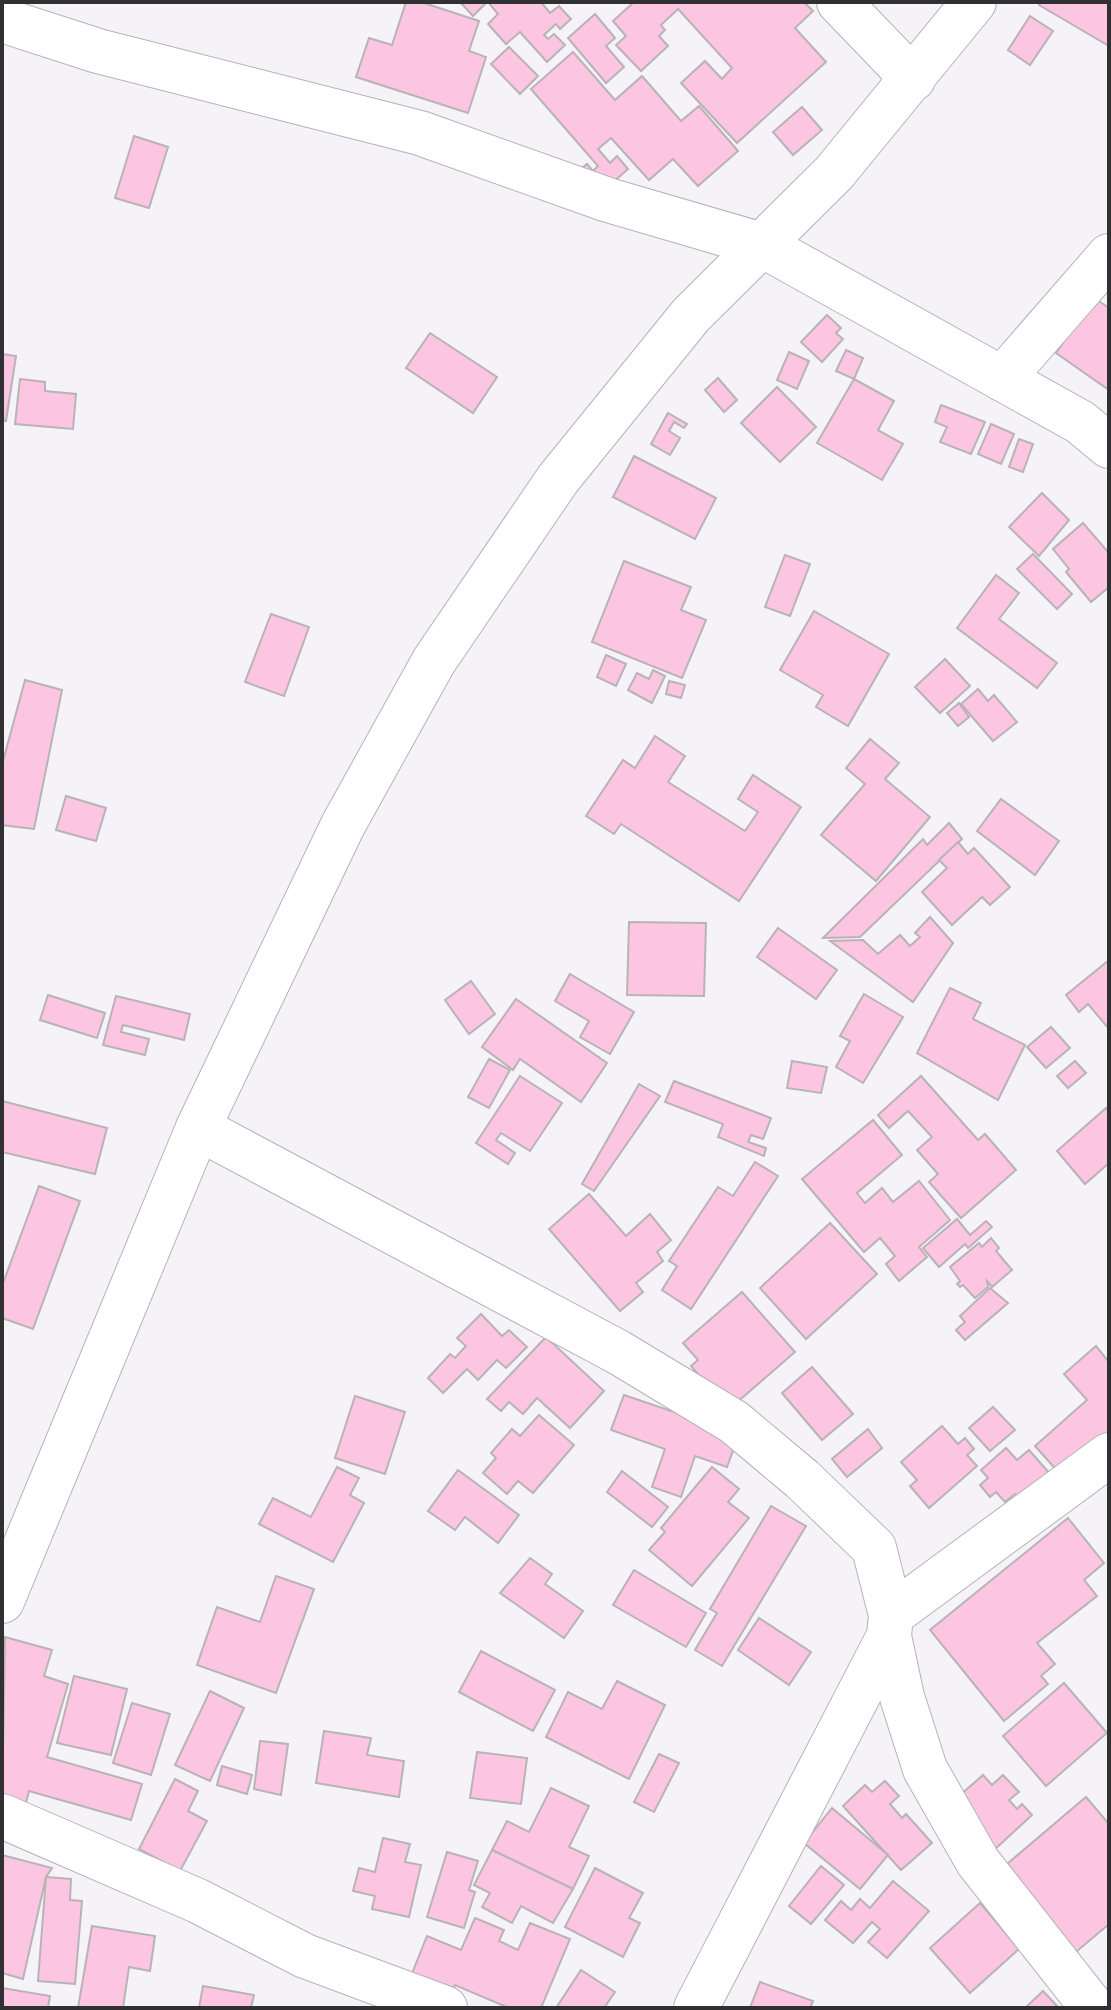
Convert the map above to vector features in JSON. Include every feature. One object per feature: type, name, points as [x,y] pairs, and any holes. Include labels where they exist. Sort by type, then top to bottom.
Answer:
[{"type":"street","points":[[839,2],[913,79]]},
{"type":"street","points":[[2,1601],[198,1128],[343,825],[434,661],[558,479],[691,315],[834,173],[974,2]]},
{"type":"street","points":[[2,20],[98,51],[420,133],[608,200],[762,245],[1080,422],[1109,446]]},
{"type":"street","points":[[1002,379],[1109,256]]},
{"type":"street","points":[[198,1128],[618,1352],[734,1422],[802,1479],[874,1548],[902,1697],[925,1769],[978,1862],[1093,2008]]},
{"type":"street","points":[[696,2008],[890,1625],[1109,1455]]},
{"type":"street","points":[[2,1816],[198,1901],[305,1956],[445,2008]]},
{"type":"building","points":[[406,2],[421,2],[479,21],[469,51],[486,57],[468,113],[356,77],[369,38],[392,45]]},
{"type":"building","points":[[460,2],[487,2],[473,16]]},
{"type":"building","points":[[488,2],[541,2],[550,13],[559,6],[571,19],[560,29],[556,24],[544,35],[548,39],[554,34],[565,45],[547,62],[520,32],[506,44],[488,24],[498,14]]},
{"type":"building","points":[[634,2],[804,2],[813,11],[795,28],[826,62],[737,143],[681,83],[705,61],[722,79],[732,68],[678,9],[661,25],[665,30],[659,36],[668,46],[641,71],[616,45],[626,36],[613,21]]},
{"type":"building","points":[[1041,2],[1109,2],[1109,46],[1039,5]]},
{"type":"building","points":[[595,14],[615,38],[606,46],[624,67],[606,83],[568,38]]},
{"type":"building","points":[[1030,16],[1053,31],[1030,65],[1008,50]]},
{"type":"building","points":[[509,47],[538,76],[520,94],[491,64]]},
{"type":"building","points":[[573,52],[615,100],[642,76],[681,121],[699,106],[738,151],[698,186],[673,159],[649,180],[611,138],[598,149],[610,163],[617,156],[628,169],[598,196],[577,172],[587,164],[593,171],[598,166],[531,89]]},
{"type":"building","points":[[802,107],[822,130],[793,155],[773,132]]},
{"type":"building","points":[[134,136],[168,147],[149,208],[115,198]]},
{"type":"building","points":[[1094,298],[1109,308],[1109,390],[1056,353]]},
{"type":"building","points":[[827,315],[841,328],[836,333],[843,339],[822,362],[801,342]]},
{"type":"building","points":[[430,333],[497,377],[473,413],[406,368]]},
{"type":"building","points":[[846,350],[863,358],[854,379],[836,371]]},
{"type":"building","points":[[789,352],[809,361],[797,389],[777,380]]},
{"type":"building","points":[[2,354],[16,356],[6,421],[2,420]]},
{"type":"building","points":[[718,378],[737,400],[724,412],[705,390]]},
{"type":"building","points":[[20,379],[45,382],[45,391],[76,394],[73,429],[15,424]]},
{"type":"building","points":[[854,379],[894,401],[878,430],[903,444],[882,480],[817,443]]},
{"type":"building","points":[[777,387],[816,427],[780,462],[741,423]]},
{"type":"building","points":[[941,405],[985,422],[971,454],[940,442],[947,427],[935,422]]},
{"type":"building","points":[[668,413],[687,424],[684,428],[674,422],[669,431],[680,438],[670,455],[651,444]]},
{"type":"building","points":[[991,424],[1014,434],[1001,464],[978,454]]},
{"type":"building","points":[[1019,439],[1033,444],[1023,472],[1009,467]]},
{"type":"building","points":[[634,456],[716,498],[695,539],[613,497]]},
{"type":"building","points":[[1042,493],[1069,520],[1039,556],[1009,527]]},
{"type":"building","points":[[1083,523],[1109,553],[1109,587],[1091,602],[1066,572],[1069,569],[1053,549]]},
{"type":"building","points":[[1033,554],[1072,594],[1057,609],[1017,569]]},
{"type":"building","points":[[785,555],[810,564],[790,616],[765,607]]},
{"type":"building","points":[[624,561],[691,587],[681,610],[706,620],[682,678],[592,642]]},
{"type":"building","points":[[996,575],[1019,593],[999,619],[1057,663],[1037,688],[957,628]]},
{"type":"building","points":[[814,611],[889,654],[848,726],[816,707],[823,695],[780,670]]},
{"type":"building","points":[[271,614],[309,627],[284,696],[245,682]]},
{"type":"building","points":[[606,655],[626,664],[616,686],[597,677]]},
{"type":"building","points":[[945,659],[970,686],[940,713],[915,687]]},
{"type":"building","points":[[653,670],[665,676],[652,703],[628,690],[637,673],[649,679]]},
{"type":"building","points":[[25,680],[62,690],[34,829],[2,825],[2,765]]},
{"type":"building","points":[[669,681],[685,685],[681,698],[666,694]]},
{"type":"building","points":[[978,689],[988,701],[994,695],[1017,722],[993,741],[961,704]]},
{"type":"building","points":[[959,703],[969,717],[958,726],[947,713]]},
{"type":"building","points":[[655,736],[685,756],[668,782],[745,831],[758,812],[738,799],[753,775],[801,807],[739,901],[621,824],[614,834],[586,816],[623,760],[635,768]]},
{"type":"building","points":[[870,739],[899,763],[885,779],[930,817],[876,881],[821,835],[865,784],[846,768]]},
{"type":"building","points":[[66,796],[106,808],[96,841],[56,830]]},
{"type":"building","points":[[1001,799],[1059,841],[1035,875],[977,831]]},
{"type":"building","points":[[949,823],[962,839],[860,937],[823,938],[923,839],[927,845]]},
{"type":"building","points":[[958,842],[968,854],[974,848],[1010,887],[990,905],[982,897],[952,925],[922,892],[947,868],[939,860]]},
{"type":"building","points":[[930,917],[953,943],[913,1002],[830,941],[863,940],[878,954],[900,935],[910,946],[920,937],[915,933]]},
{"type":"building","points":[[629,922],[706,923],[704,996],[627,995]]},
{"type":"building","points":[[778,928],[837,970],[816,999],[757,957]]},
{"type":"building","points":[[1109,960],[1109,1029],[1088,1004],[1079,1012],[1066,995]]},
{"type":"building","points":[[570,974],[634,1012],[610,1054],[580,1037],[589,1021],[555,1001]]},
{"type":"building","points":[[471,981],[495,1014],[469,1034],[445,1000]]},
{"type":"building","points":[[950,988],[981,1003],[973,1019],[1025,1045],[998,1100],[917,1053]]},
{"type":"building","points":[[864,994],[903,1017],[863,1083],[836,1067],[850,1041],[840,1036]]},
{"type":"building","points":[[48,995],[105,1013],[97,1038],[40,1020]]},
{"type":"building","points":[[116,996],[190,1014],[184,1040],[123,1025],[121,1032],[149,1039],[145,1055],[103,1045]]},
{"type":"building","points":[[516,999],[607,1063],[581,1102],[520,1059],[513,1070],[482,1047]]},
{"type":"building","points":[[1051,1027],[1070,1048],[1046,1068],[1027,1047]]},
{"type":"building","points":[[489,1059],[510,1070],[489,1108],[468,1097]]},
{"type":"building","points":[[792,1061],[827,1067],[821,1093],[787,1088]]},
{"type":"building","points":[[1075,1061],[1086,1073],[1068,1088],[1057,1076]]},
{"type":"building","points":[[520,1076],[562,1103],[530,1151],[501,1133],[496,1140],[515,1153],[508,1164],[476,1143]]},
{"type":"building","points":[[921,1076],[978,1140],[985,1134],[1016,1170],[961,1218],[929,1182],[938,1174],[917,1150],[932,1137],[908,1111],[889,1128],[878,1115]]},
{"type":"building","points":[[674,1081],[771,1118],[763,1139],[751,1135],[748,1142],[766,1148],[764,1156],[718,1137],[723,1124],[665,1102]]},
{"type":"building","points":[[639,1084],[660,1096],[594,1191],[582,1184]]},
{"type":"building","points":[[2,1101],[107,1128],[95,1174],[2,1152]]},
{"type":"building","points":[[1106,1108],[1109,1112],[1109,1163],[1085,1184],[1057,1151]]},
{"type":"building","points":[[873,1120],[902,1155],[857,1193],[865,1203],[882,1188],[893,1202],[919,1181],[950,1220],[919,1247],[927,1257],[899,1281],[886,1264],[895,1256],[880,1238],[864,1252],[802,1179]]},
{"type":"building","points":[[755,1162],[778,1176],[691,1309],[662,1290],[677,1266],[669,1261],[718,1187],[733,1196]]},
{"type":"building","points":[[39,1186],[80,1201],[33,1329],[2,1318],[2,1286]]},
{"type":"building","points":[[589,1194],[626,1236],[650,1214],[671,1240],[657,1252],[663,1261],[636,1283],[643,1292],[620,1311],[549,1229]]},
{"type":"building","points":[[957,1219],[970,1235],[986,1221],[992,1227],[968,1248],[965,1244],[939,1267],[923,1248]]},
{"type":"building","points":[[830,1223],[877,1274],[806,1339],[760,1288]]},
{"type":"building","points":[[991,1238],[999,1248],[996,1251],[1012,1270],[992,1287],[987,1281],[988,1287],[975,1298],[963,1285],[960,1287],[957,1284],[960,1281],[950,1267],[979,1243],[982,1247]]},
{"type":"building","points":[[990,1288],[1008,1303],[965,1340],[956,1330],[965,1322],[960,1316]]},
{"type":"building","points":[[742,1292],[795,1352],[728,1410],[691,1366],[698,1360],[683,1343]]},
{"type":"building","points":[[481,1314],[502,1336],[509,1330],[527,1347],[506,1368],[497,1360],[478,1380],[467,1369],[443,1393],[428,1378],[450,1354],[455,1358],[466,1346],[457,1338]]},
{"type":"building","points":[[546,1337],[604,1391],[570,1428],[537,1398],[523,1414],[509,1402],[501,1411],[487,1399]]},
{"type":"building","points":[[1096,1346],[1109,1362],[1109,1432],[1061,1475],[1035,1446],[1087,1400],[1064,1374]]},
{"type":"building","points":[[812,1367],[853,1414],[822,1440],[782,1393]]},
{"type":"building","points":[[624,1395],[739,1434],[727,1467],[695,1456],[681,1497],[652,1487],[665,1449],[611,1430]]},
{"type":"building","points":[[355,1396],[405,1412],[385,1474],[335,1458]]},
{"type":"building","points":[[993,1407],[1015,1430],[990,1451],[969,1428]]},
{"type":"building","points":[[539,1415],[574,1445],[533,1493],[518,1481],[507,1494],[483,1473],[496,1458],[491,1453],[512,1429],[520,1436]]},
{"type":"building","points":[[942,1426],[958,1444],[965,1438],[974,1449],[967,1455],[977,1466],[929,1508],[910,1486],[917,1480],[901,1462]]},
{"type":"building","points":[[868,1429],[882,1448],[847,1477],[832,1459]]},
{"type":"building","points":[[1006,1448],[1017,1460],[1029,1450],[1051,1475],[1021,1501],[1015,1494],[1005,1502],[996,1492],[990,1497],[980,1485],[988,1478],[981,1470]]},
{"type":"building","points":[[337,1467],[359,1478],[350,1495],[364,1503],[333,1562],[259,1524],[273,1498],[311,1517]]},
{"type":"building","points":[[712,1467],[739,1489],[728,1502],[749,1518],[692,1586],[649,1550],[665,1532],[661,1528]]},
{"type":"building","points":[[458,1470],[519,1515],[498,1543],[465,1517],[455,1530],[428,1511]]},
{"type":"building","points":[[622,1471],[668,1507],[652,1527],[607,1492]]},
{"type":"building","points":[[771,1506],[806,1526],[722,1666],[695,1650],[717,1613],[710,1609]]},
{"type":"building","points":[[1068,1518],[1104,1563],[1084,1580],[1097,1596],[1037,1643],[1055,1664],[1041,1676],[1048,1684],[1004,1721],[930,1630]]},
{"type":"building","points":[[530,1558],[552,1574],[545,1584],[583,1611],[564,1638],[500,1593]]},
{"type":"building","points":[[634,1570],[706,1613],[686,1647],[613,1605]]},
{"type":"building","points":[[276,1576],[314,1589],[276,1693],[197,1665],[217,1607],[260,1622]]},
{"type":"building","points":[[759,1618],[811,1652],[789,1685],[738,1650]]},
{"type":"building","points":[[5,1637],[52,1650],[44,1676],[68,1684],[47,1757],[142,1784],[131,1820],[29,1791],[23,1814],[2,1808]]},
{"type":"building","points":[[481,1651],[555,1690],[533,1731],[459,1692]]},
{"type":"building","points":[[74,1676],[127,1689],[111,1755],[57,1743]]},
{"type":"building","points":[[617,1681],[665,1705],[629,1779],[546,1737],[568,1692],[602,1709]]},
{"type":"building","points":[[1064,1683],[1107,1733],[1046,1786],[1003,1736]]},
{"type":"building","points":[[210,1691],[244,1708],[210,1781],[175,1765]]},
{"type":"building","points":[[132,1703],[170,1714],[151,1775],[113,1763]]},
{"type":"building","points":[[324,1731],[371,1738],[367,1755],[404,1761],[399,1797],[316,1783]]},
{"type":"building","points":[[260,1741],[288,1744],[281,1795],[254,1789]]},
{"type":"building","points":[[477,1752],[527,1758],[521,1804],[470,1798]]},
{"type":"building","points":[[659,1754],[679,1763],[654,1812],[634,1802]]},
{"type":"building","points":[[222,1766],[252,1775],[247,1794],[217,1785]]},
{"type":"building","points":[[983,1775],[992,1785],[1003,1775],[1019,1792],[1009,1800],[1017,1809],[1022,1804],[1032,1815],[993,1851],[951,1803]]},
{"type":"building","points":[[175,1779],[198,1791],[188,1811],[207,1821],[180,1871],[139,1849]]},
{"type":"building","points":[[885,1781],[899,1796],[890,1804],[902,1818],[906,1814],[932,1843],[901,1870],[843,1806],[865,1785],[872,1792]]},
{"type":"building","points":[[551,1788],[589,1806],[569,1847],[589,1856],[573,1889],[492,1850],[507,1821],[529,1832]]},
{"type":"building","points":[[1086,1797],[1109,1824],[1109,1924],[1076,1952],[994,1875]]},
{"type":"building","points":[[832,1808],[888,1855],[860,1889],[804,1843]]},
{"type":"building","points":[[383,1838],[410,1844],[405,1862],[421,1865],[409,1917],[372,1909],[375,1896],[353,1891],[359,1868],[375,1872]]},
{"type":"building","points":[[492,1850],[573,1889],[553,1923],[521,1906],[512,1923],[482,1907],[490,1893],[474,1885]]},
{"type":"building","points":[[447,1852],[478,1861],[469,1890],[475,1892],[464,1928],[427,1917]]},
{"type":"building","points":[[2,1855],[52,1868],[46,1877],[23,1979],[2,1973]]},
{"type":"building","points":[[821,1866],[844,1885],[811,1924],[789,1906]]},
{"type":"building","points":[[595,1868],[643,1893],[629,1918],[640,1923],[623,1957],[565,1927]]},
{"type":"building","points":[[46,1877],[71,1879],[70,1900],[82,1901],[75,1984],[38,1981]]},
{"type":"building","points":[[893,1881],[929,1911],[887,1958],[868,1942],[880,1929],[872,1922],[853,1943],[825,1920],[841,1901],[851,1910],[860,1899],[870,1908]]},
{"type":"building","points":[[980,1903],[1019,1949],[970,1993],[930,1948]]},
{"type":"building","points":[[475,1918],[504,1930],[499,1941],[518,1950],[530,1923],[570,1939],[541,2008],[509,2008],[455,1985],[452,1993],[411,1976],[427,1936],[461,1950]]},
{"type":"building","points":[[92,1926],[155,1936],[150,1971],[129,1967],[123,2008],[78,2008]]},
{"type":"building","points":[[581,1970],[615,1992],[604,2008],[556,2008]]},
{"type":"building","points":[[760,1982],[813,2001],[810,2008],[750,2008]]},
{"type":"building","points":[[203,1986],[254,1995],[251,2008],[199,2008]]},
{"type":"building","points":[[2,1988],[50,1996],[48,2008],[2,2008]]},
{"type":"building","points":[[1043,1991],[1059,2008],[1025,2008]]}]
